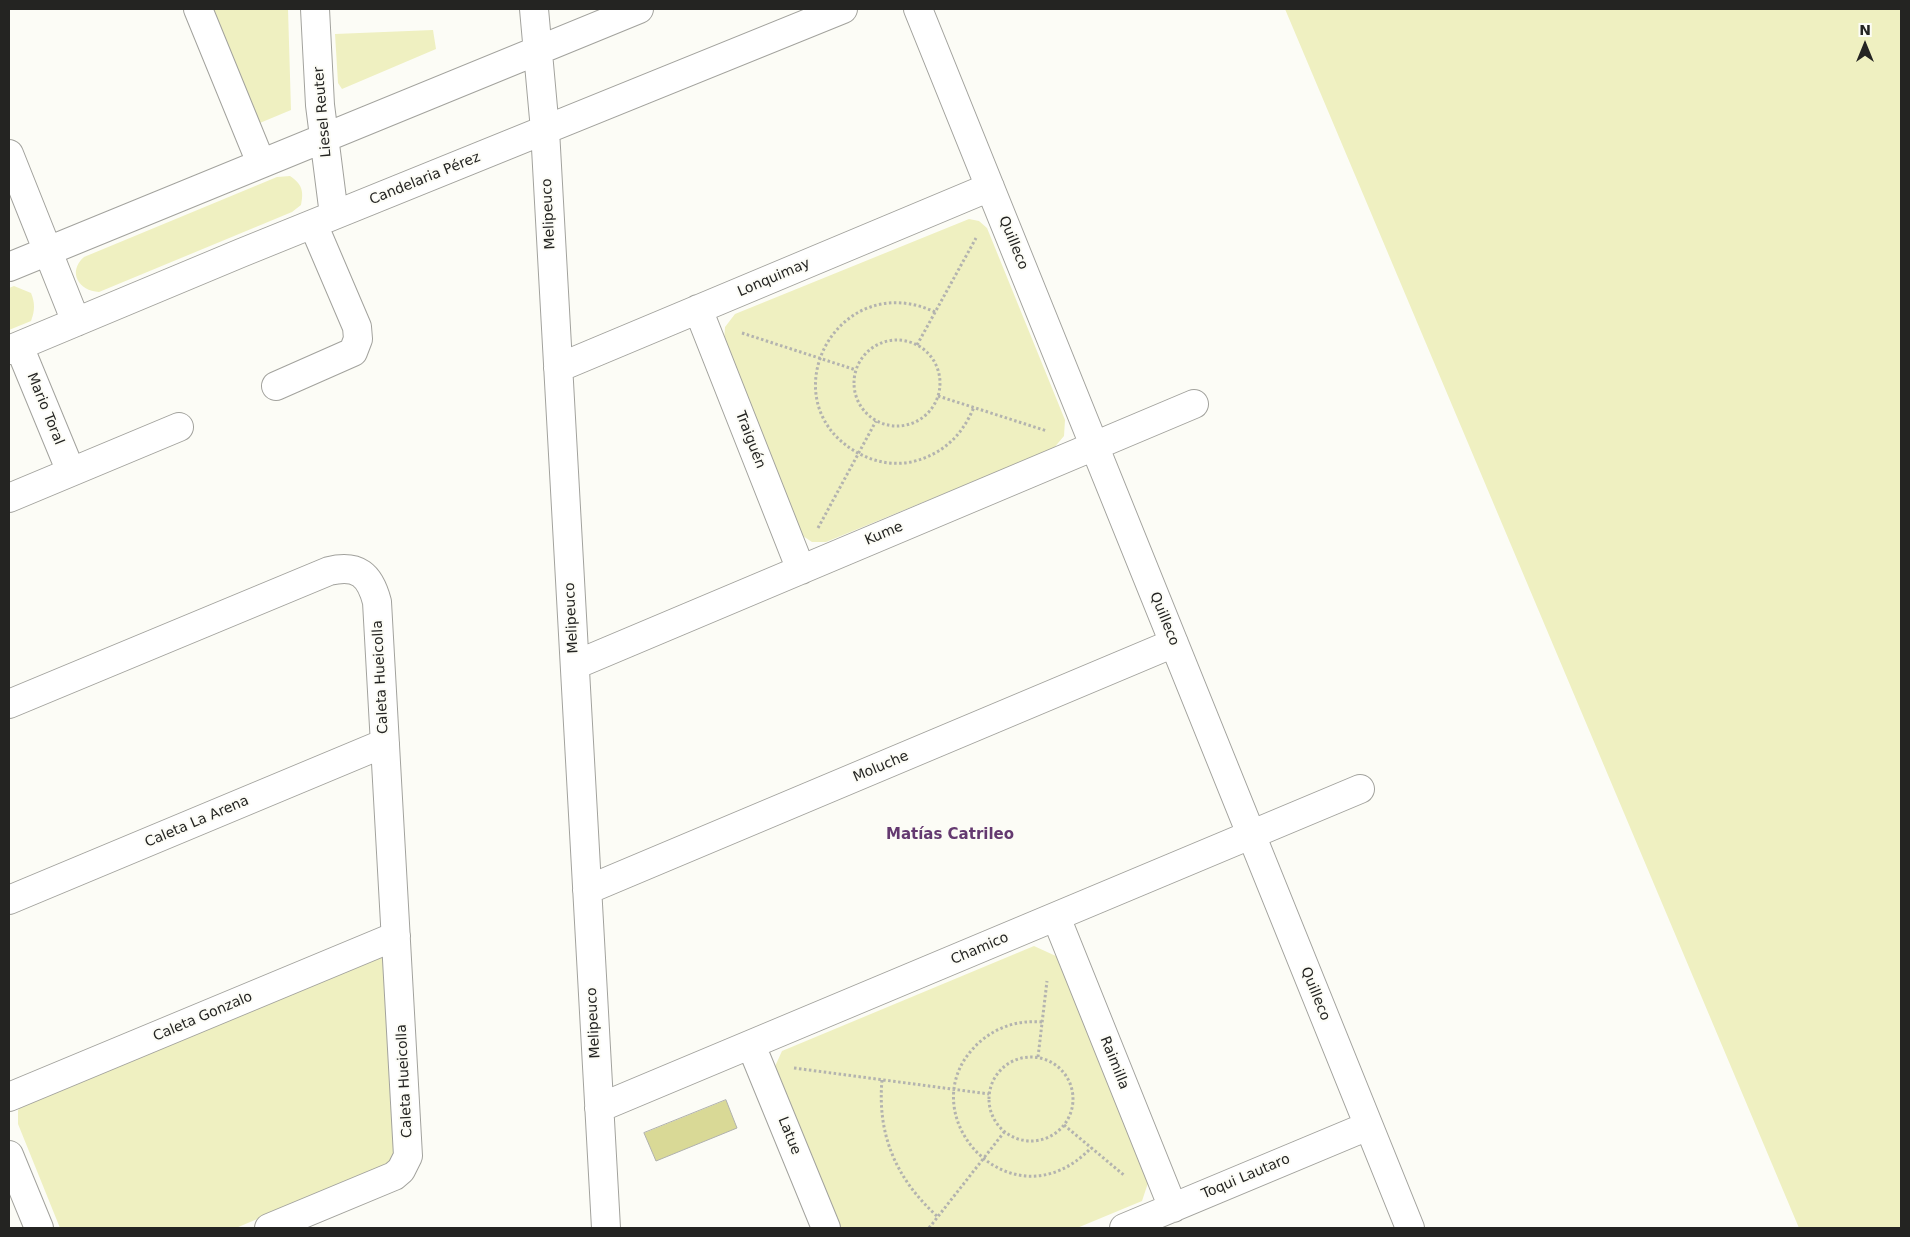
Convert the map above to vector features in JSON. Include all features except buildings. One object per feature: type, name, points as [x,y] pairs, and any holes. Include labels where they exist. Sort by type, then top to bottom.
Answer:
[{"type":"street","points":[[198,9],[261,163]]},
{"type":"street","name":"Liesel Reuter","points":[[276,386],[353,352],[358,339],[357,327],[323,220],[324,136],[320,105],[315,9]]},
{"type":"street","name":"Melipeuco","points":[[534,9],[545,130],[606,1228]]},
{"type":"street","points":[[9,267],[324,136],[639,9]]},
{"type":"street","name":"Candelaria Pérez","points":[[14,348],[323,220],[843,9]]},
{"type":"street","name":"Quilleco","points":[[918,9],[1410,1228]]},
{"type":"street","points":[[9,154],[76,322]]},
{"type":"street","name":"Lonquimay","points":[[558,368],[701,315],[993,194]]},
{"type":"street","name":"Traiguén","points":[[701,315],[799,567]]},
{"type":"street","name":"Mario Toral","points":[[14,348],[71,472]]},
{"type":"street","name":"Kume","points":[[575,665],[799,567],[1194,404]]},
{"type":"street","points":[[9,498],[179,427]]},
{"type":"street","name":"Caleta Hueicolla","points":[[9,704],[328,571],[340,568],[350,569],[366,577],[372,585],[377,602],[408,1149],[405,1164],[394,1176],[269,1228]]},
{"type":"street","name":"Moluche","points":[[587,890],[1174,643]]},
{"type":"street","name":"Caleta La Arena","points":[[9,900],[385,743]]},
{"type":"street","name":"Chamico","points":[[599,1108],[755,1054],[1056,917],[1360,789]]},
{"type":"street","name":"Raimilla","points":[[1056,917],[1173,1208]]},
{"type":"street","name":"Caleta Gonzalo","points":[[9,1097],[396,936]]},
{"type":"street","name":"Latue","points":[[755,1054],[826,1228]]},
{"type":"street","name":"Toqui Lautaro","points":[[1124,1228],[1368,1126]]},
{"type":"street","points":[[9,1155],[16,1194],[40,1228]]},
{"type":"path","points":[[917,345],[993,194]]},
{"type":"path","points":[[935,312],[924,307],[902,302],[890,302],[867,308],[851,316],[837,328],[824,347],[820,358],[816,382],[819,407],[835,434],[848,447],[870,459],[896,464],[921,460],[933,455],[954,440],[969,420],[974,407]]},
{"type":"path","points":[[701,315],[856,370]]},
{"type":"path","points":[[899,340],[917,345],[928,353],[938,370],[940,383],[938,396],[932,408],[916,422],[896,426],[876,421],[866,413],[855,396],[856,370],[866,353],[880,343],[899,340]]},
{"type":"path","points":[[938,396],[1048,431]]},
{"type":"path","points":[[799,567],[876,421]]},
{"type":"path","points":[[1038,1058],[1048,975]]},
{"type":"path","points":[[1042,1022],[1033,1021],[1014,1024],[988,1035],[974,1047],[963,1062],[955,1089],[955,1109],[960,1128],[969,1145],[983,1159],[1012,1174],[1045,1175],[1075,1163],[1091,1148]]},
{"type":"path","points":[[755,1054],[882,1080],[990,1094]]},
{"type":"path","points":[[1038,1058],[1055,1064],[1064,1073],[1071,1084],[1074,1096],[1073,1109],[1064,1125],[1056,1134],[1039,1141],[1020,1140],[1004,1132],[992,1115],[990,1094],[996,1077],[1008,1064],[1020,1059],[1038,1058]]},
{"type":"path","points":[[882,1080],[882,1114],[892,1156],[914,1193],[938,1216]]},
{"type":"path","points":[[1064,1125],[1129,1179]]},
{"type":"path","points":[[929,1228],[1004,1132]]},
{"type":"green space","points":[[208,9],[288,9],[291,110],[255,125]]},
{"type":"green space","points":[[1285,9],[1901,9],[1901,1228],[1799,1228]]},
{"type":"green space","points":[[433,30],[436,49],[342,89],[338,83],[335,34]]},
{"type":"green space","points":[[290,176],[300,185],[302,196],[301,205],[292,212],[99,292],[86,288],[78,280],[76,269],[84,257],[277,177]]},
{"type":"green space","points":[[969,219],[979,221],[987,228],[1065,420],[1064,436],[1053,449],[826,542],[812,542],[803,536],[724,342],[725,327],[735,314]]},
{"type":"green space","points":[[14,286],[31,293],[34,310],[31,321],[9,330],[9,288]]},
{"type":"green space","points":[[1034,946],[1058,957],[1150,1177],[1142,1201],[1077,1228],[838,1228],[772,1073],[782,1051]]},
{"type":"green space","points":[[379,956],[384,959],[386,966],[394,1156],[390,1163],[236,1228],[60,1228],[18,1124],[18,1110],[25,1102]]},
{"type":"district","name":"Matías Catrileo","points":[[950,835]]}]
